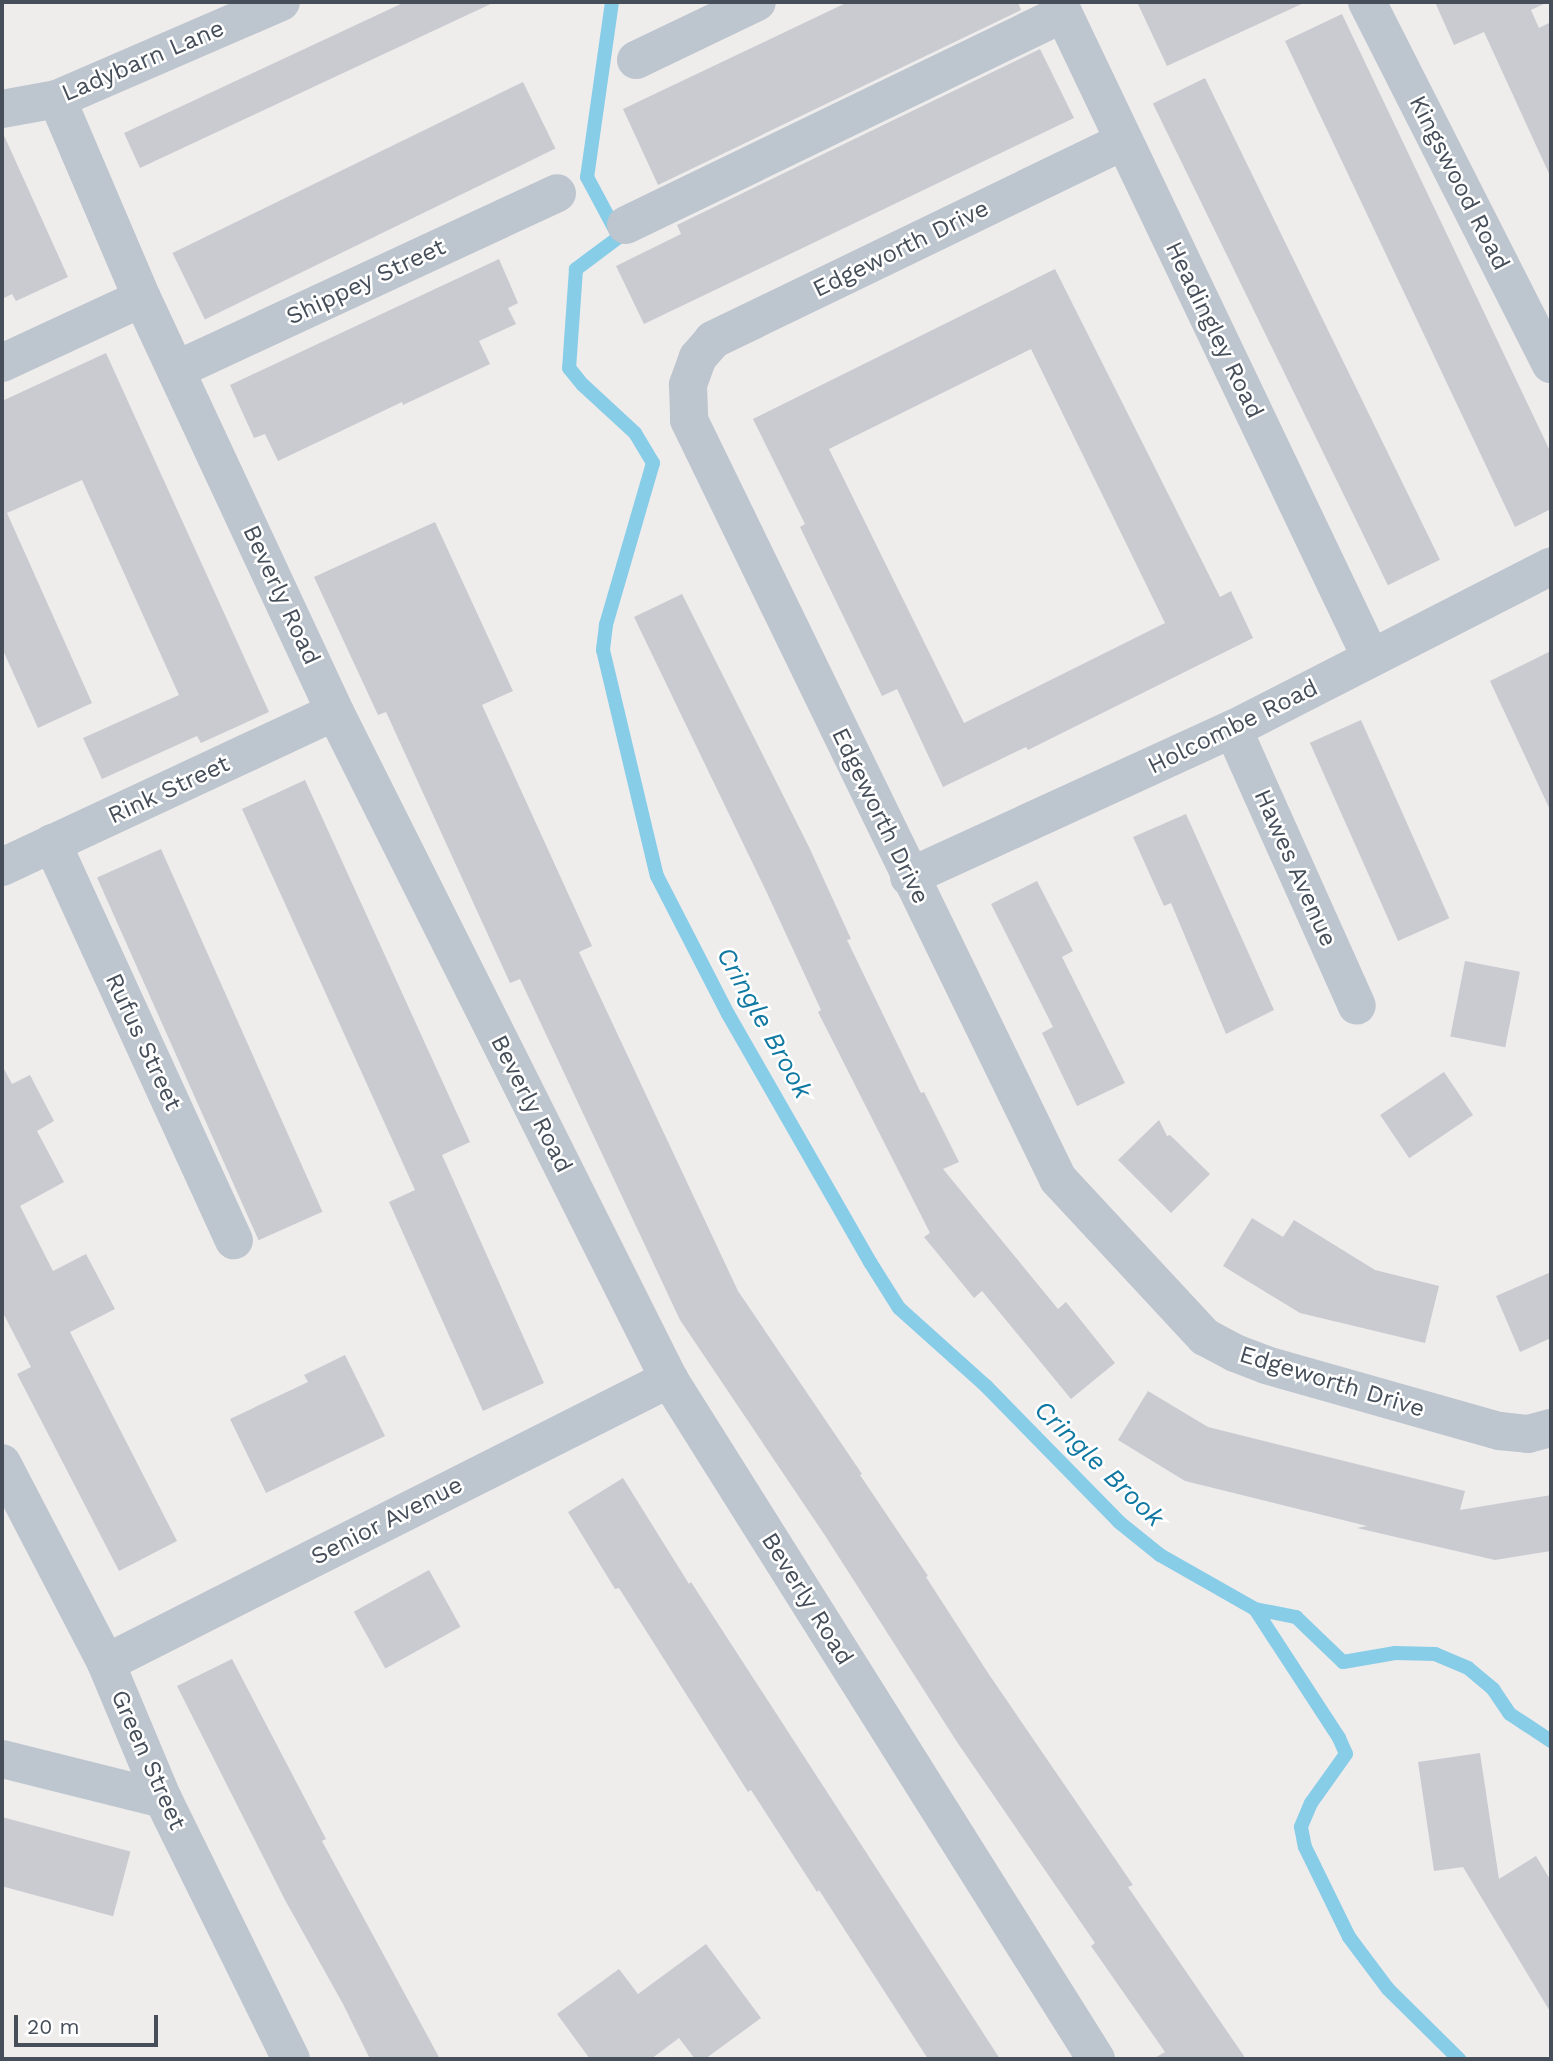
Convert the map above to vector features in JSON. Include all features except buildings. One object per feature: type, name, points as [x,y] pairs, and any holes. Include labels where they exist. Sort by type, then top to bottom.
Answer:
[{"type":"street","name":"Ladybarn Lane","points":[[2,108],[57,99],[281,2]]},
{"type":"street","points":[[636,60],[757,2]]},
{"type":"street","name":"Kingswood Road","points":[[1367,2],[1551,365]]},
{"type":"street","points":[[626,225],[1061,8]]},
{"type":"street","name":"Headingley Road","points":[[1061,8],[1371,658]]},
{"type":"street","name":"Beverly Road","points":[[57,99],[142,299],[335,712],[669,1379],[1096,2059]]},
{"type":"street","name":"Edgeworth Drive","points":[[1124,141],[713,340],[698,357],[688,385],[689,420],[1058,1179],[1205,1337],[1266,1365],[1500,1432],[1528,1434],[1551,1428]]},
{"type":"street","name":"Shippey Street","points":[[176,370],[557,193]]},
{"type":"street","points":[[2,363],[142,299]]},
{"type":"street","name":"Holcombe Road","points":[[909,877],[1233,729],[1551,566]]},
{"type":"street","name":"Rink Street","points":[[6,853],[52,843],[335,712]]},
{"type":"street","name":"Hawes Avenue","points":[[1233,729],[1357,1006]]},
{"type":"street","name":"Rufus Street","points":[[52,843],[234,1240]]},
{"type":"street","name":"Senior Avenue","points":[[106,1663],[669,1379]]},
{"type":"street","name":"Green Street","points":[[2,1463],[106,1663],[163,1799],[290,2059]]},
{"type":"street","points":[[2,1759],[163,1799]]},
{"type":"waterway","name":"Cringle Brook","points":[[612,2],[587,177],[619,237],[576,269],[569,368],[583,385],[635,433],[653,463],[606,625],[603,650],[657,876],[728,1014],[899,1308],[986,1386],[1119,1522],[1160,1555],[1255,1609],[1296,1617],[1343,1662],[1395,1653],[1435,1654],[1468,1668],[1493,1689],[1510,1714],[1551,1741]]},
{"type":"waterway","points":[[1255,1609],[1339,1738],[1346,1754],[1311,1803],[1301,1827],[1305,1847],[1349,1937],[1388,1989],[1459,2059]]}]
